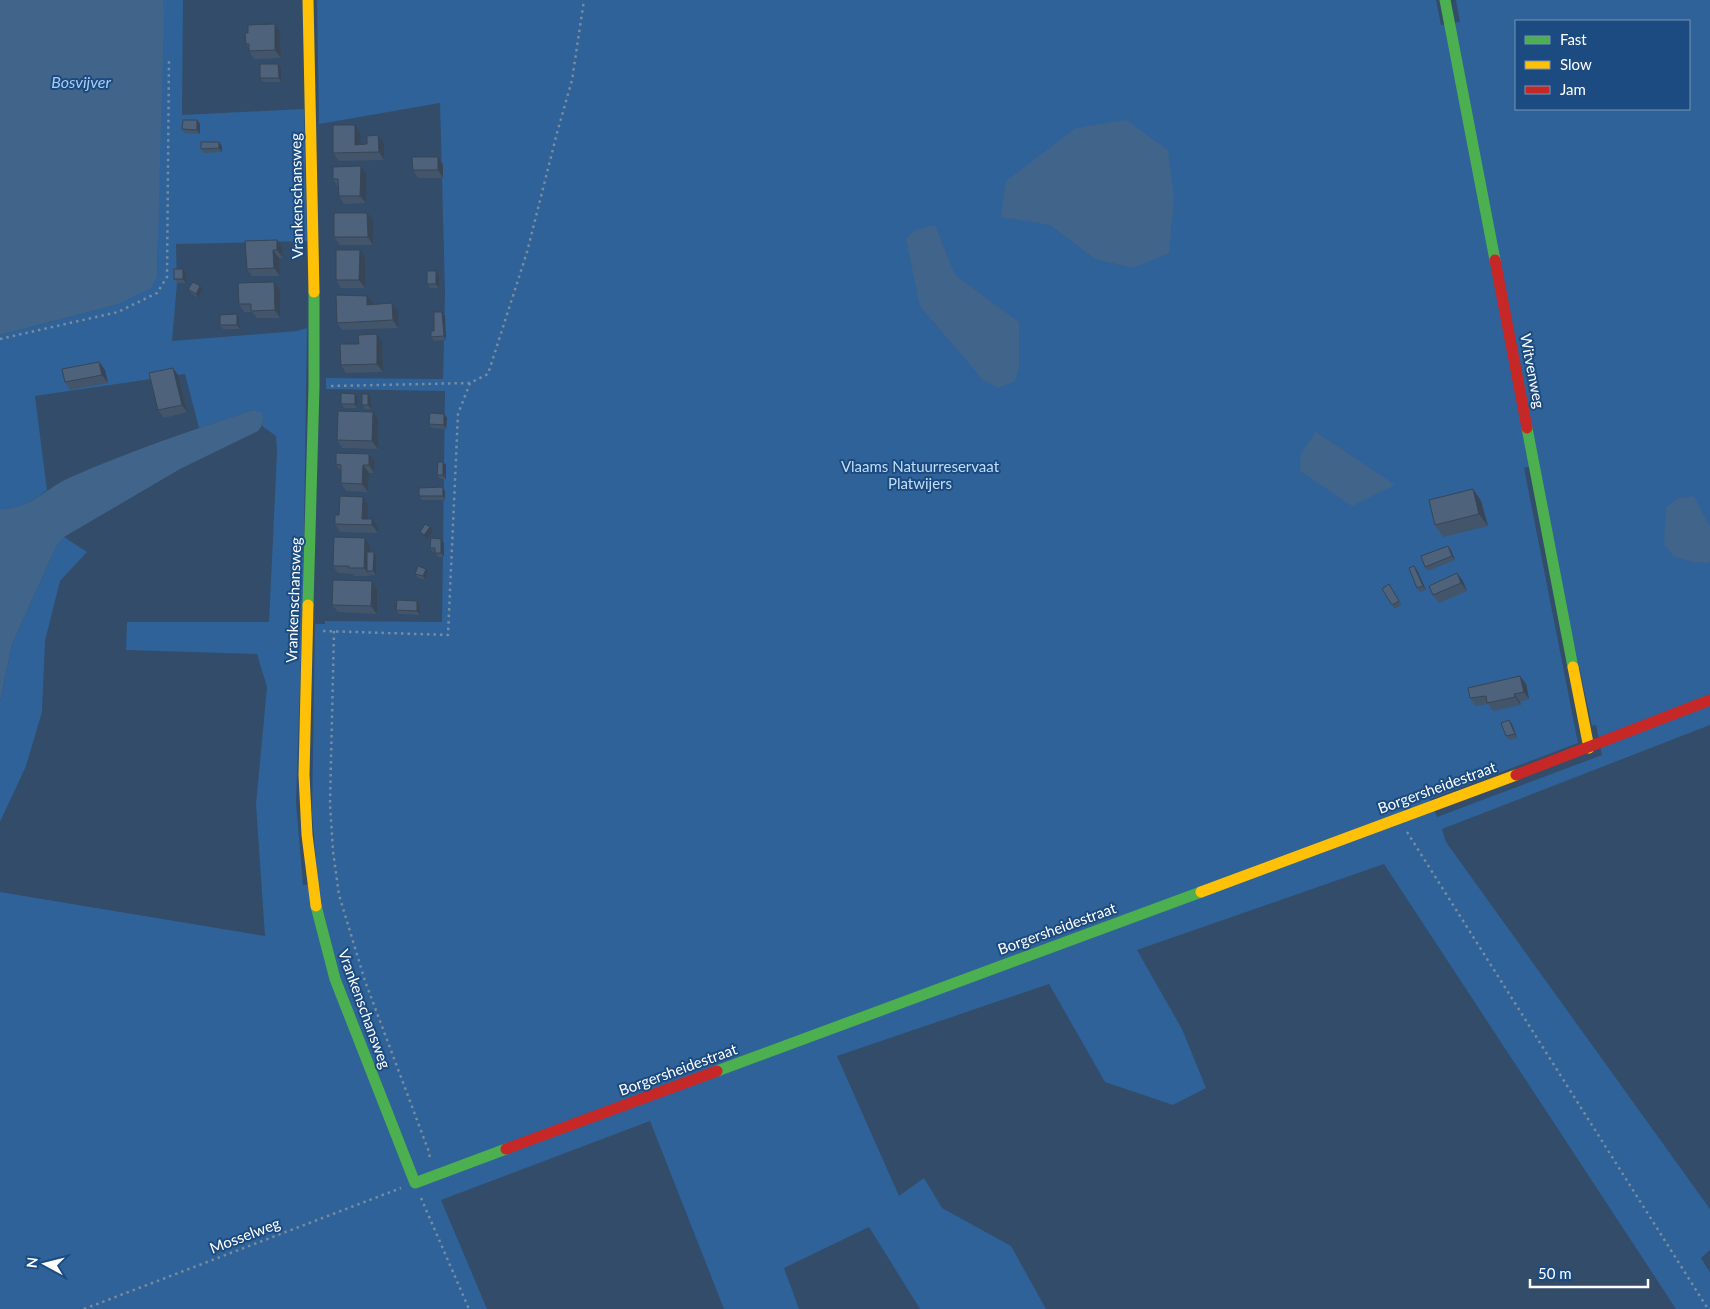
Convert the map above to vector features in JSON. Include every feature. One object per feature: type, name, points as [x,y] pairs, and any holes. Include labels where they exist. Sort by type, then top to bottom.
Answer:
[{"type":"street","name":"Vrankenschansweg","points":[[308,0],[314,387],[304,775],[307,835],[317,912],[335,979],[414,1183]]},
{"type":"street","name":"Witvenweg","points":[[1445,0],[1589,748]]},
{"type":"street","name":"Borgersheidestraat","points":[[414,1183],[1589,748],[1710,700]]},
{"type":"path","points":[[314,387],[470,383],[488,374],[527,252],[572,80],[584,0]]},
{"type":"path","points":[[0,339],[118,312],[157,293],[167,277],[169,58]]},
{"type":"path","points":[[433,1176],[429,1152],[365,981],[339,895],[333,851],[330,804],[334,631],[448,635],[458,414],[470,383]]},
{"type":"path","points":[[1398,818],[1708,1309]]},
{"type":"path","points":[[414,1183],[468,1309]]},
{"type":"path","name":"Mosselweg","points":[[84,1309],[414,1183]]},
{"type":"green space","name":"Vlaams Natuurreservaat Platwijers","points":[[163,0],[183,0],[182,115],[304,109],[307,241],[176,244],[177,283],[172,341],[297,331],[307,328],[303,598],[296,802],[303,885],[318,883],[312,813],[315,624],[325,624],[325,621],[442,622],[445,391],[326,389],[326,378],[443,379],[445,293],[440,103],[319,124],[317,0],[1436,0],[1441,25],[1460,22],[1456,0],[1710,0],[1710,725],[1442,829],[1446,842],[1710,1209],[1710,1250],[1701,1258],[1710,1272],[1710,1309],[1676,1309],[1384,864],[1137,950],[1182,1029],[1206,1088],[1173,1105],[1105,1082],[1049,984],[837,1056],[899,1196],[924,1178],[942,1208],[1011,1246],[1046,1309],[920,1309],[869,1227],[784,1268],[799,1309],[724,1309],[650,1121],[441,1200],[487,1309],[0,1309],[0,892],[265,936],[256,804],[267,687],[257,654],[126,650],[127,622],[269,622],[277,453],[276,436],[262,426],[263,419],[253,410],[199,428],[185,374],[35,396],[47,490],[25,504],[13,508],[0,509],[0,335],[116,305],[157,277]],"holes":[[[1535,465],[1592,726],[1596,725],[1602,755],[1437,817],[1430,799],[1578,743],[1524,468]]]},
{"type":"green space","points":[[64,537],[87,552],[60,581],[45,641],[42,712],[26,766],[0,822],[0,702],[12,644],[57,545]]},
{"type":"water","name":"Bosvijver","points":[[0,0],[163,0],[164,14],[157,277],[151,288],[116,305],[0,335]]},
{"type":"water","points":[[1126,120],[1168,150],[1174,199],[1169,253],[1133,268],[1095,259],[1050,225],[1001,217],[1006,181],[1076,128]]},
{"type":"water","points":[[935,225],[955,275],[1019,322],[1019,366],[1015,381],[998,388],[983,380],[920,306],[906,239],[915,230]]},
{"type":"water","points":[[253,410],[262,413],[263,416],[262,425],[258,431],[180,469],[64,537],[57,545],[12,644],[0,702],[0,509],[21,506],[71,477],[116,458]]},
{"type":"water","points":[[1316,432],[1395,485],[1352,506],[1300,471],[1301,453]]},
{"type":"water","points":[[1694,496],[1710,527],[1710,561],[1708,563],[1674,557],[1664,544],[1666,507],[1678,498]]},
{"type":"building","points":[[275,24],[275,50],[249,51],[249,44],[246,44],[245,33],[248,33],[248,25]]},
{"type":"building","points":[[260,64],[278,64],[279,78],[260,78]]},
{"type":"building","points":[[183,120],[197,120],[197,130],[182,129]]},
{"type":"building","points":[[333,125],[355,125],[355,145],[367,144],[367,136],[378,135],[379,152],[333,153]]},
{"type":"building","points":[[201,142],[219,142],[219,148],[201,149]]},
{"type":"building","points":[[412,157],[438,157],[438,170],[413,170]]},
{"type":"building","points":[[361,166],[360,196],[339,196],[338,179],[333,179],[333,167]]},
{"type":"building","points":[[334,213],[367,213],[368,237],[334,237]]},
{"type":"building","points":[[277,240],[277,250],[273,250],[274,268],[247,269],[245,241]]},
{"type":"building","points":[[336,250],[360,250],[359,280],[336,280]]},
{"type":"building","points":[[174,269],[183,269],[183,279],[174,279]]},
{"type":"building","points":[[427,271],[436,271],[436,284],[427,284]]},
{"type":"building","points":[[193,282],[200,286],[196,294],[188,289]]},
{"type":"building","points":[[274,282],[275,310],[251,311],[251,304],[239,304],[238,283]]},
{"type":"building","points":[[336,295],[367,296],[367,305],[392,303],[393,320],[337,323]]},
{"type":"building","points":[[434,312],[442,312],[444,336],[431,337],[431,331],[434,331]]},
{"type":"building","points":[[237,314],[237,325],[220,325],[220,315]]},
{"type":"building","points":[[377,334],[377,364],[341,365],[340,344],[359,344],[358,335]]},
{"type":"building","points":[[99,362],[102,375],[65,382],[62,369]]},
{"type":"building","points":[[173,368],[182,405],[158,410],[149,373]]},
{"type":"building","points":[[341,393],[355,394],[355,404],[341,404]]},
{"type":"building","points":[[362,394],[368,394],[368,405],[362,405]]},
{"type":"building","points":[[338,411],[373,412],[372,441],[337,440]]},
{"type":"building","points":[[430,413],[444,414],[444,425],[429,424]]},
{"type":"building","points":[[336,453],[369,454],[369,465],[363,465],[362,484],[341,483],[341,465],[336,464]]},
{"type":"building","points":[[438,462],[443,462],[443,475],[437,475]]},
{"type":"building","points":[[443,487],[443,496],[419,496],[419,488]]},
{"type":"building","points":[[1473,489],[1479,514],[1435,525],[1429,500]]},
{"type":"building","points":[[340,496],[363,497],[362,519],[372,519],[372,525],[335,524],[335,515],[339,515]]},
{"type":"building","points":[[425,524],[430,527],[424,535],[420,532]]},
{"type":"building","points":[[334,537],[365,538],[364,568],[333,566]]},
{"type":"building","points":[[431,538],[441,539],[441,553],[435,553],[435,548],[430,548]]},
{"type":"building","points":[[1448,546],[1452,556],[1425,567],[1421,556]]},
{"type":"building","points":[[367,552],[374,552],[373,571],[367,571]]},
{"type":"building","points":[[418,566],[426,569],[423,576],[415,574]]},
{"type":"building","points":[[1414,566],[1423,586],[1417,588],[1409,568]]},
{"type":"building","points":[[1457,573],[1461,583],[1433,595],[1429,586]]},
{"type":"building","points":[[333,580],[372,581],[371,606],[332,605]]},
{"type":"building","points":[[1389,584],[1399,601],[1392,605],[1382,589]]},
{"type":"building","points":[[397,600],[417,601],[417,611],[396,610]]},
{"type":"building","points":[[1520,676],[1524,692],[1514,694],[1515,697],[1487,703],[1486,696],[1470,698],[1468,688]]},
{"type":"building","points":[[1509,720],[1515,734],[1506,736],[1501,723]]},
{"type":"traffic: fast","points":[[1445,0],[1495,260]]},
{"type":"traffic: fast","points":[[308,605],[314,387],[314,292]]},
{"type":"traffic: fast","points":[[1527,428],[1573,667]]},
{"type":"traffic: fast","points":[[717,1071],[1201,892]]},
{"type":"traffic: fast","points":[[316,906],[335,979],[415,1183],[506,1149]]},
{"type":"traffic: slow","points":[[308,0],[314,292]]},
{"type":"traffic: slow","points":[[308,605],[304,775],[307,835],[316,906]]},
{"type":"traffic: slow","points":[[1573,667],[1589,748]]},
{"type":"traffic: slow","points":[[1201,892],[1516,775]]},
{"type":"traffic: jam","points":[[1495,260],[1527,428]]},
{"type":"traffic: jam","points":[[1516,775],[1710,700]]},
{"type":"traffic: jam","points":[[506,1149],[717,1071]]}]
